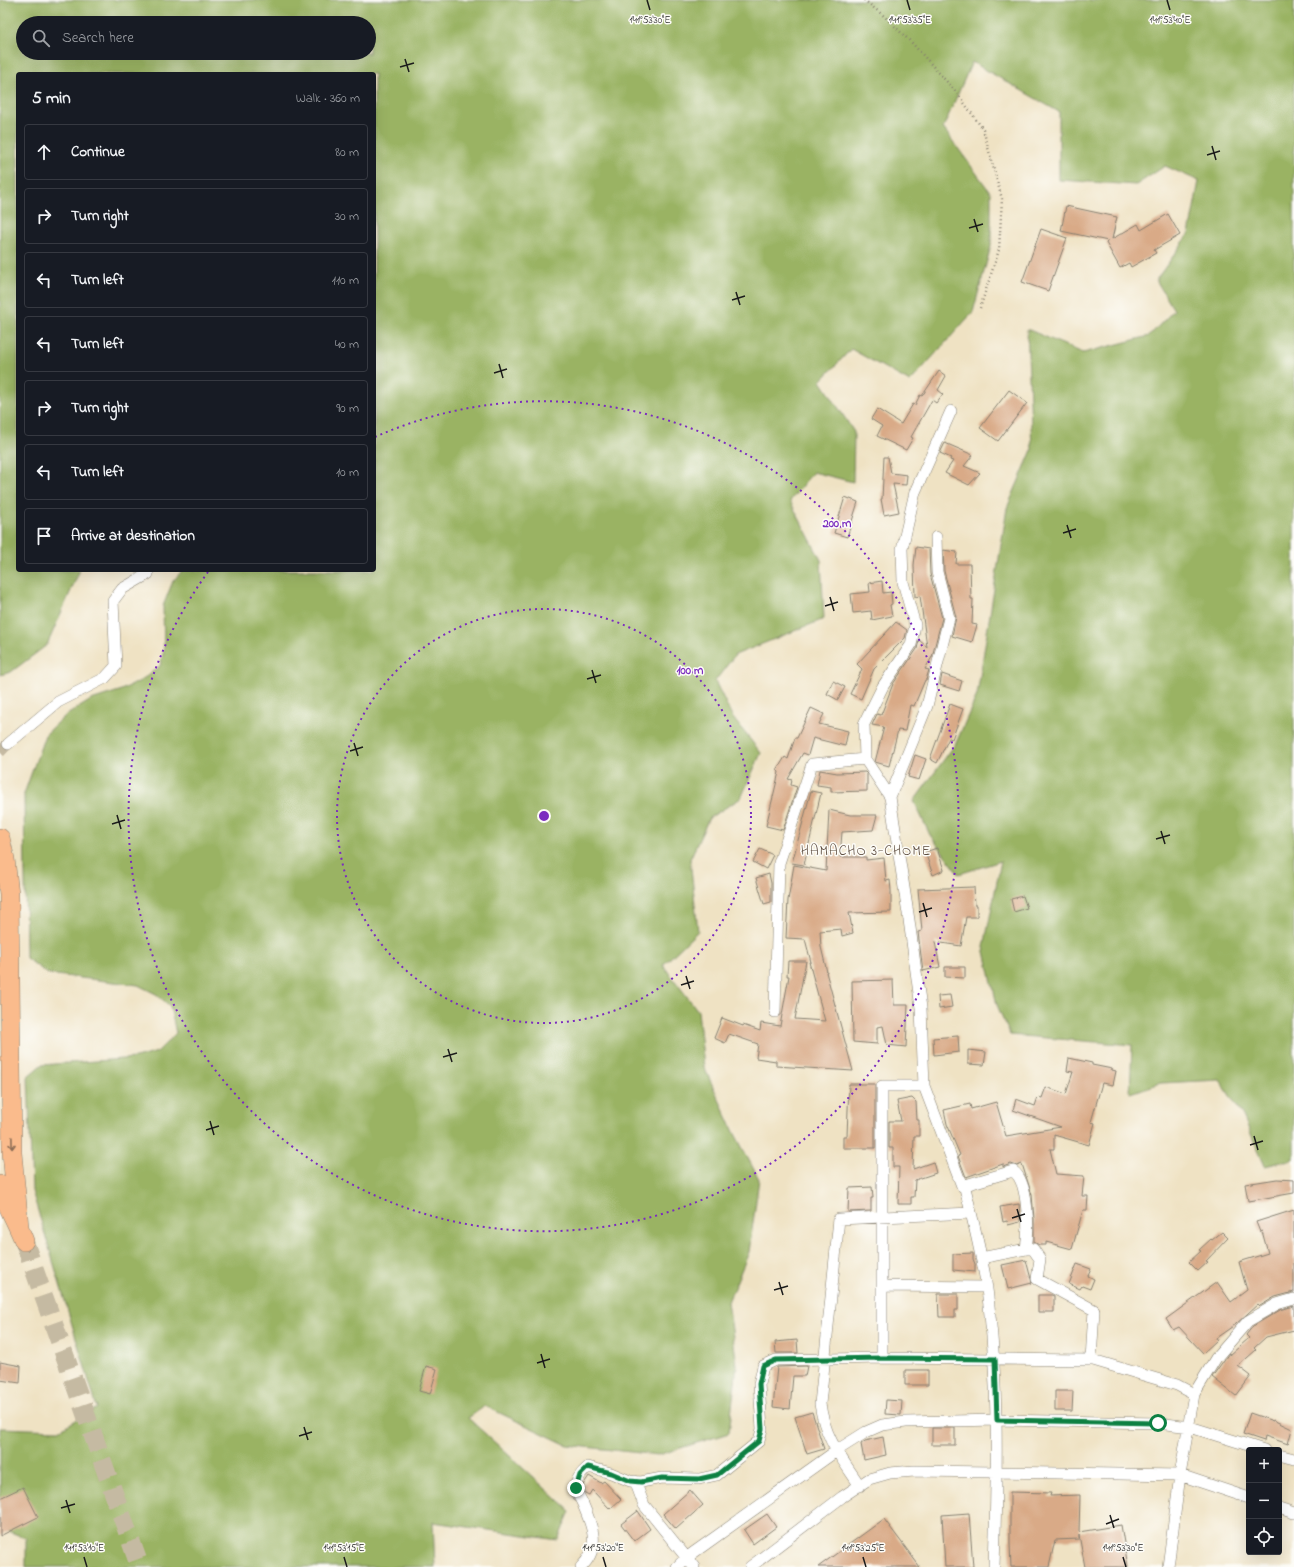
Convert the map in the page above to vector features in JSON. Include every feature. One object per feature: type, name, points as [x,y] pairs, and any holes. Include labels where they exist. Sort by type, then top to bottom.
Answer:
[{"type":"highway","points":[[0,838],[5,859],[8,894],[12,1153],[22,1234],[2,1193]]},
{"type":"street","points":[[951,411],[915,492],[902,549],[903,582],[915,625],[911,645],[883,686],[864,724],[865,759],[890,797],[909,920],[920,1008],[924,1086],[962,1186],[965,1188],[987,1287],[995,1359],[997,1420],[994,1567]]},
{"type":"street","points":[[890,797],[927,706],[949,618],[937,572],[936,537]]},
{"type":"street","points":[[8,744],[58,702],[105,678],[116,666],[113,601],[122,589],[148,574]]},
{"type":"street","points":[[776,1012],[779,863],[812,764],[865,759]]},
{"type":"street","points":[[882,1358],[882,1086],[924,1086]]},
{"type":"street","points":[[962,1186],[1013,1171],[1018,1174],[1025,1196],[1028,1236],[1026,1249]]},
{"type":"street","points":[[860,1486],[836,1451],[828,1436],[824,1425],[820,1404],[839,1219],[971,1213]]},
{"type":"street","points":[[981,1258],[1033,1249],[1040,1259],[1037,1279],[1094,1310],[1091,1360]]},
{"type":"street","points":[[883,1286],[987,1287]]},
{"type":"street","points":[[1168,1567],[1180,1475],[1190,1427],[1194,1394],[1216,1358],[1248,1321],[1277,1304],[1294,1299]]},
{"type":"street","points":[[581,1567],[588,1560],[595,1542],[587,1514],[576,1488],[580,1475],[588,1467],[611,1473],[630,1481],[641,1482],[662,1478],[699,1479],[717,1475],[759,1441],[762,1429],[759,1384],[763,1366],[776,1360],[882,1358],[1091,1360],[1177,1385],[1194,1394]]},
{"type":"street","points":[[677,1567],[686,1558],[836,1451],[866,1432],[882,1426],[906,1422],[997,1420],[1158,1423],[1190,1427],[1254,1447]]},
{"type":"street","points":[[1282,1455],[1294,1459]]},
{"type":"street","points":[[750,1567],[870,1479],[890,1473],[914,1471],[1180,1475],[1246,1497]]},
{"type":"street","points":[[635,1481],[644,1505],[694,1567]]},
{"type":"street","points":[[1282,1509],[1294,1513]]},
{"type":"path","points":[[864,0],[884,16],[912,43],[957,93],[982,129],[1002,199],[999,250],[980,308]]},
{"type":"green space","points":[[0,0],[1294,0],[1294,1159],[1265,1166],[1243,1116],[1220,1080],[1161,1083],[1130,1093],[1132,1045],[1010,1035],[997,1005],[984,947],[1001,861],[959,874],[930,835],[914,801],[956,743],[977,695],[1007,508],[1032,450],[1027,329],[1083,353],[1149,336],[1174,310],[1156,280],[1189,234],[1199,181],[1165,166],[1136,185],[1059,180],[1059,112],[972,62],[943,128],[991,193],[991,246],[973,312],[910,382],[851,349],[821,381],[854,432],[853,482],[813,472],[790,501],[821,560],[824,619],[735,655],[715,681],[733,718],[761,753],[741,798],[709,818],[690,859],[698,931],[663,965],[698,1011],[704,1067],[734,1132],[759,1179],[749,1252],[728,1302],[737,1365],[729,1433],[658,1455],[567,1445],[485,1406],[468,1418],[570,1511],[558,1540],[433,1522],[435,1567],[26,1567],[26,1538],[0,1528],[0,1428],[59,1430],[97,1408],[32,1191],[28,1076],[41,1065],[136,1058],[157,1052],[176,1033],[170,1006],[156,994],[138,985],[48,974],[26,958],[24,794],[45,735],[65,716],[91,700],[119,691],[140,681],[160,666],[164,650],[163,606],[173,581],[181,572],[376,572],[376,72],[16,72],[16,572],[79,572],[47,645],[11,672],[0,675]]},
{"type":"building","points":[[1066,206],[1117,217],[1112,239],[1138,224],[1141,230],[1168,214],[1180,235],[1154,250],[1156,253],[1131,267],[1129,263],[1120,268],[1106,243],[1108,241],[1061,231]]},
{"type":"building","points":[[1041,229],[1067,238],[1048,291],[1022,282]]},
{"type":"building","points":[[939,371],[946,376],[938,390],[943,394],[936,403],[932,400],[911,437],[913,438],[906,450],[877,436],[882,426],[871,419],[877,409],[901,424],[913,404],[915,405],[920,395],[922,396]]},
{"type":"building","points":[[1009,390],[1027,403],[998,441],[980,428]]},
{"type":"building","points":[[945,443],[973,455],[964,466],[980,473],[969,485],[945,473],[953,461],[950,460],[951,458],[940,453]]},
{"type":"building","points":[[884,457],[888,457],[891,473],[907,475],[906,485],[893,484],[899,512],[884,515],[881,499]]},
{"type":"building","points":[[845,497],[858,502],[847,537],[834,533]]},
{"type":"building","points":[[916,547],[929,549],[930,574],[942,618],[932,657],[925,669],[929,670],[926,680],[914,706],[910,705],[905,731],[898,730],[889,766],[875,762],[884,727],[872,725],[877,714],[881,715],[893,684],[917,649],[919,640],[927,647],[920,596],[915,597],[914,565]]},
{"type":"building","points":[[943,550],[957,552],[956,564],[970,564],[971,599],[973,599],[972,624],[977,625],[972,642],[952,636],[956,617],[944,571]]},
{"type":"building","points":[[882,581],[883,593],[891,592],[892,604],[890,605],[892,616],[872,620],[871,611],[853,613],[851,594],[870,592],[869,583]]},
{"type":"building","points":[[896,622],[907,630],[905,638],[874,669],[861,699],[850,694],[862,669],[857,664]]},
{"type":"building","points":[[942,674],[962,681],[959,691],[940,685]]},
{"type":"building","points":[[833,681],[845,687],[838,700],[827,694]]},
{"type":"building","points":[[950,704],[963,709],[952,739],[949,738],[937,763],[930,759]]},
{"type":"building","points":[[811,708],[824,714],[819,724],[848,731],[845,746],[813,738],[808,755],[803,753],[788,779],[792,780],[791,785],[797,787],[783,830],[766,826],[779,772],[777,770],[785,757],[788,759],[795,738],[797,738]]},
{"type":"building","points":[[915,755],[926,759],[919,780],[908,777]]},
{"type":"building","points":[[820,770],[837,773],[865,772],[867,774],[867,791],[831,792],[831,787],[817,785]]},
{"type":"building","points":[[811,791],[821,793],[804,865],[792,863]]},
{"type":"building","points":[[829,810],[850,815],[877,815],[873,830],[842,832],[840,857],[866,857],[866,860],[884,858],[886,881],[890,880],[891,912],[849,913],[853,933],[842,936],[841,929],[820,931],[821,947],[826,972],[853,1071],[776,1066],[776,1061],[756,1058],[758,1044],[729,1034],[725,1043],[714,1038],[722,1018],[760,1031],[761,1023],[780,1026],[789,976],[787,976],[788,961],[806,961],[795,1019],[825,1021],[809,962],[811,962],[805,939],[786,938],[788,900],[794,865],[826,871]]},
{"type":"building","points":[[937,848],[944,870],[933,875],[925,852]]},
{"type":"building","points":[[760,849],[773,855],[766,869],[753,862]]},
{"type":"building","points":[[769,874],[771,883],[771,902],[764,904],[756,878]]},
{"type":"building","points":[[974,887],[977,917],[966,917],[961,946],[935,942],[940,967],[923,971],[918,932],[922,931],[918,889]]},
{"type":"building","points":[[1023,896],[1027,908],[1014,912],[1011,899]]},
{"type":"building","points":[[945,967],[965,967],[965,978],[945,977]]},
{"type":"building","points":[[893,980],[894,1005],[908,1005],[906,1047],[887,1045],[883,1026],[877,1027],[877,1044],[853,1042],[852,981]]},
{"type":"building","points":[[950,995],[952,1007],[939,1009],[938,996]]},
{"type":"building","points":[[958,1036],[959,1052],[934,1055],[933,1038]]},
{"type":"building","points":[[968,1050],[986,1052],[984,1065],[968,1064]]},
{"type":"building","points":[[1069,1058],[1092,1063],[1092,1065],[1116,1071],[1113,1085],[1102,1083],[1091,1122],[1095,1123],[1089,1145],[1054,1135],[1054,1149],[1050,1149],[1056,1174],[1084,1176],[1082,1196],[1088,1196],[1087,1210],[1083,1210],[1072,1249],[1046,1242],[1046,1245],[1039,1245],[1034,1242],[1032,1195],[1022,1164],[1017,1166],[1011,1164],[1003,1167],[1003,1164],[966,1177],[958,1156],[960,1155],[947,1124],[944,1110],[970,1104],[971,1109],[996,1102],[1006,1136],[1061,1127],[1013,1110],[1016,1099],[1035,1106],[1038,1097],[1042,1098],[1046,1087],[1066,1094],[1073,1072],[1067,1071]]},
{"type":"building","points":[[849,1084],[875,1084],[875,1148],[843,1148],[843,1136],[847,1136]]},
{"type":"building","points":[[912,1098],[916,1102],[917,1120],[919,1120],[919,1136],[914,1136],[913,1169],[933,1162],[936,1173],[915,1180],[914,1197],[911,1197],[911,1204],[898,1204],[899,1167],[893,1167],[893,1148],[889,1148],[889,1121],[901,1121],[897,1101]]},
{"type":"building","points":[[1277,1179],[1294,1180],[1294,1193],[1248,1201],[1245,1184]]},
{"type":"building","points":[[872,1187],[873,1198],[871,1198],[871,1211],[848,1212],[849,1188]]},
{"type":"building","points":[[1019,1204],[1020,1222],[1008,1225],[1007,1221],[1003,1222],[1000,1207]]},
{"type":"building","points":[[1294,1210],[1294,1292],[1275,1297],[1260,1306],[1258,1304],[1236,1324],[1216,1338],[1217,1340],[1203,1353],[1179,1327],[1173,1330],[1166,1319],[1217,1282],[1231,1302],[1247,1290],[1239,1262],[1268,1253],[1262,1231],[1260,1232],[1256,1222]]},
{"type":"building","points":[[1222,1232],[1228,1238],[1206,1261],[1208,1262],[1198,1271],[1189,1262],[1211,1239],[1212,1240]]},
{"type":"building","points":[[973,1253],[975,1272],[953,1270],[953,1254]]},
{"type":"building","points":[[1026,1260],[1032,1283],[1008,1289],[1002,1265]]},
{"type":"building","points":[[1077,1264],[1091,1269],[1088,1276],[1094,1279],[1090,1289],[1082,1286],[1080,1289],[1069,1284]]},
{"type":"building","points":[[938,1294],[958,1294],[958,1310],[955,1310],[955,1317],[939,1317]]},
{"type":"building","points":[[1038,1295],[1054,1296],[1054,1312],[1038,1312]]},
{"type":"building","points":[[1294,1306],[1294,1330],[1266,1337],[1254,1348],[1256,1350],[1238,1366],[1251,1376],[1236,1396],[1212,1377],[1229,1353],[1230,1355],[1249,1338],[1246,1335],[1253,1326],[1280,1310]]},
{"type":"building","points":[[797,1340],[798,1353],[776,1353],[775,1342]]},
{"type":"building","points":[[0,1362],[21,1366],[20,1383],[0,1380]]},
{"type":"building","points":[[426,1366],[437,1369],[430,1394],[419,1391]]},
{"type":"building","points":[[807,1366],[805,1376],[793,1376],[790,1409],[773,1407],[777,1367]]},
{"type":"building","points":[[905,1370],[928,1370],[928,1385],[905,1385]]},
{"type":"building","points":[[1055,1391],[1073,1391],[1072,1411],[1055,1411]]},
{"type":"building","points":[[886,1400],[902,1401],[901,1415],[885,1414]]},
{"type":"building","points":[[812,1412],[824,1449],[807,1454],[795,1417]]},
{"type":"building","points":[[1250,1413],[1273,1420],[1292,1429],[1288,1444],[1265,1436],[1264,1441],[1243,1434]]},
{"type":"building","points":[[932,1428],[955,1428],[955,1445],[932,1445]]},
{"type":"building","points":[[883,1437],[886,1455],[864,1460],[861,1444],[865,1441]]},
{"type":"building","points":[[589,1476],[601,1483],[604,1481],[621,1499],[610,1509],[592,1490],[589,1495],[585,1493],[583,1485]]},
{"type":"building","points":[[23,1487],[38,1517],[0,1536],[0,1498]]},
{"type":"building","points":[[690,1490],[703,1505],[676,1529],[663,1514]]},
{"type":"building","points":[[1010,1492],[1051,1493],[1050,1496],[1080,1495],[1079,1532],[1121,1525],[1128,1567],[1085,1567],[1079,1535],[1079,1539],[1055,1540],[1049,1567],[1011,1567]]},
{"type":"building","points":[[638,1511],[650,1529],[634,1541],[621,1524]]},
{"type":"building","points":[[969,1513],[973,1567],[945,1567],[942,1515]]},
{"type":"building","points":[[767,1514],[776,1527],[753,1544],[744,1530]]},
{"type":"building","points":[[884,1519],[920,1567],[818,1567]]},
{"type":"tunnel","points":[[0,752],[8,744]]},
{"type":"tunnel","points":[[24,1241],[140,1567]]},
{"type":"district","name":"HAMACHO 3-CHOME","points":[[866,851]]},
{"type":"route","points":[[576,1488],[580,1475],[588,1467],[611,1473],[630,1481],[641,1482],[662,1478],[699,1479],[717,1475],[759,1441],[762,1429],[759,1384],[763,1366],[776,1360],[882,1358],[995,1359],[997,1420],[1158,1423]]}]
